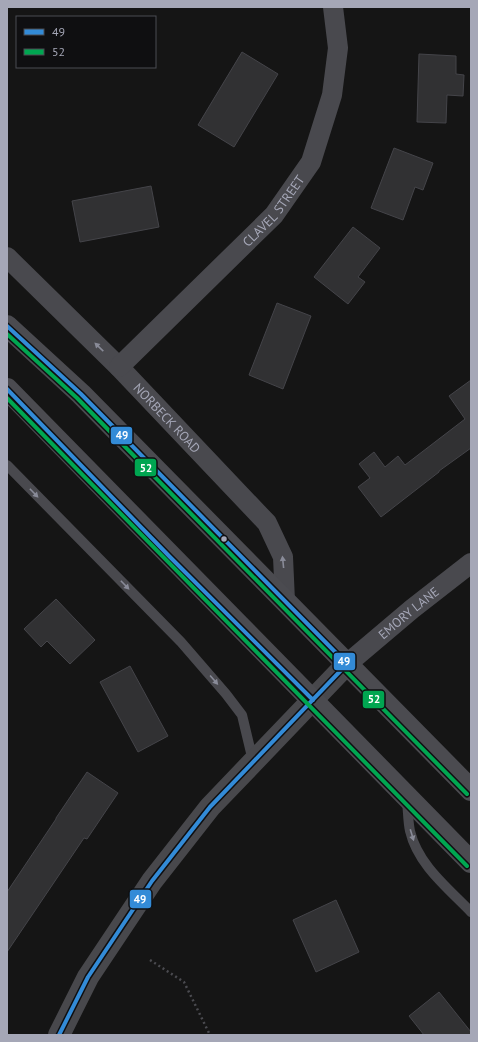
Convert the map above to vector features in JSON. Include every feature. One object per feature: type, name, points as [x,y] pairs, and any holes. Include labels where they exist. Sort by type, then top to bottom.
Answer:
[{"type":"main road","points":[[7,326],[81,394],[471,790]]},
{"type":"main road","points":[[7,389],[170,557],[313,700],[471,862]]},
{"type":"main road","points":[[59,1035],[88,977],[152,881],[210,807],[347,664]]},
{"type":"street","name":"CLAVEL STREET","points":[[120,367],[274,215],[311,162],[332,95],[338,48],[333,7]]},
{"type":"street","name":"NORBECK ROAD","points":[[7,257],[120,367],[267,523],[283,557],[285,601]]},
{"type":"street","name":"EMORY LANE","points":[[347,664],[412,608],[471,564]]},
{"type":"lane","points":[[8,466],[181,642],[226,694],[242,716],[253,762]]},
{"type":"lane","points":[[407,796],[410,831],[419,856],[427,867],[471,912]]},
{"type":"path","points":[[150,960],[184,982],[210,1035]]},
{"type":"building","points":[[242,52],[278,74],[234,147],[198,125]]},
{"type":"building","points":[[419,54],[456,56],[456,74],[464,75],[463,96],[447,95],[446,123],[417,122]]},
{"type":"building","points":[[394,148],[433,163],[423,190],[415,187],[403,220],[371,208]]},
{"type":"building","points":[[151,186],[159,227],[80,242],[72,201]]},
{"type":"building","points":[[353,227],[380,248],[358,277],[365,282],[348,304],[314,277]]},
{"type":"building","points":[[277,303],[311,316],[283,389],[249,375]]},
{"type":"building","points":[[471,380],[471,448],[439,471],[381,517],[358,487],[370,478],[359,464],[374,452],[385,467],[398,456],[405,465],[465,419],[449,396]]},
{"type":"building","points":[[56,599],[95,640],[70,664],[47,641],[41,647],[24,629]]},
{"type":"building","points":[[130,666],[168,736],[138,752],[100,682]]},
{"type":"building","points":[[87,772],[118,793],[87,839],[84,838],[7,952],[7,892]]},
{"type":"building","points":[[336,900],[359,952],[316,972],[293,920]]},
{"type":"building","points":[[439,992],[471,1032],[471,1035],[424,1035],[409,1016]]},
{"type":"transit line","name":"49","points":[[7,326],[81,394],[347,664],[210,807],[152,881],[88,977],[59,1035]]},
{"type":"transit line","name":"52","points":[[7,334],[77,398],[467,794]]},
{"type":"transit line","name":"49","points":[[7,389],[170,557],[313,700]]},
{"type":"transit line","name":"52","points":[[7,398],[467,866]]}]
